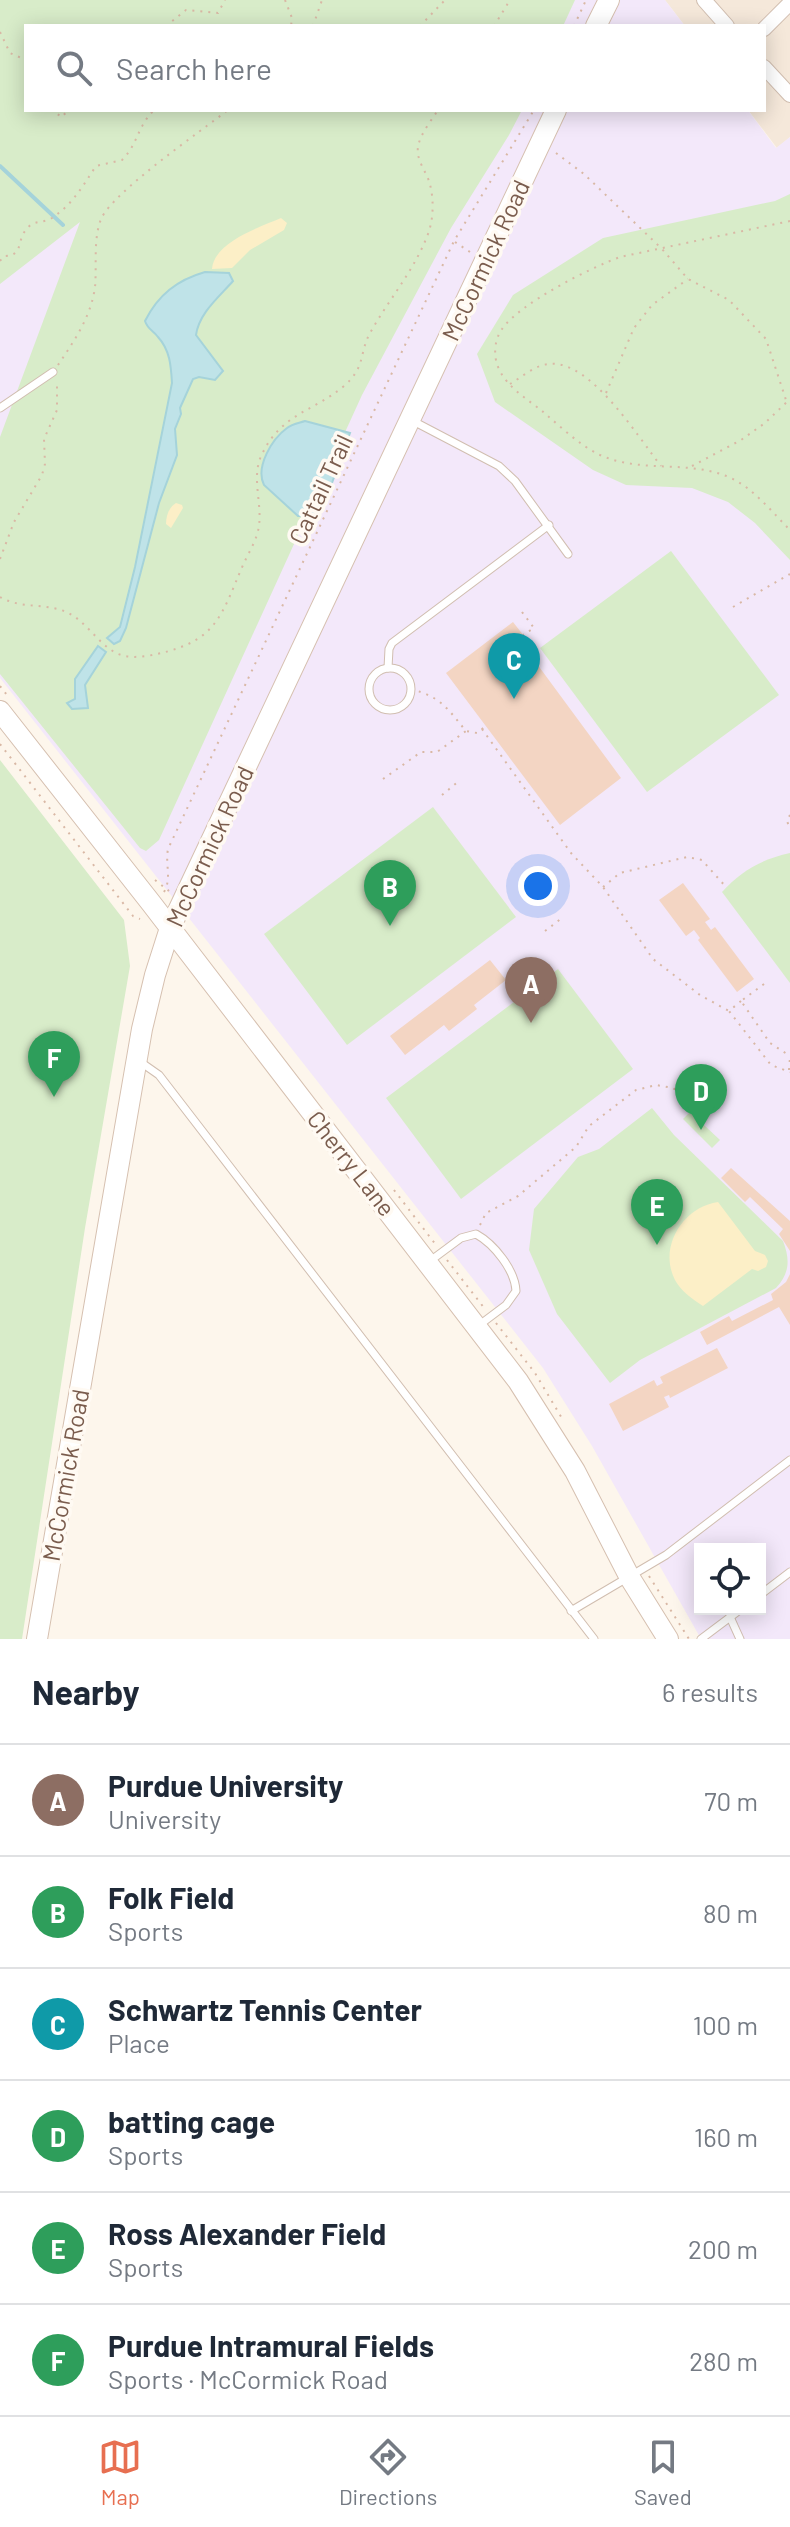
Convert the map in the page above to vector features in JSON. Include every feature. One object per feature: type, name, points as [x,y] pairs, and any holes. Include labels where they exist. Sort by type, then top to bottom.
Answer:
[{"type":"street","points":[[597,24],[609,0]]},
{"type":"street","points":[[704,0],[725,24]]},
{"type":"street","points":[[766,27],[790,3]]},
{"type":"street","points":[[766,69],[790,95]]},
{"type":"street","name":"McCormick Road","points":[[37,1639],[137,1059],[155,975],[170,928],[555,112]]},
{"type":"street","name":"Cherry Lane","points":[[0,711],[518,1381],[637,1573],[668,1639]]},
{"type":"lane","points":[[0,408],[53,372]]},
{"type":"lane","points":[[411,420],[499,466],[515,481],[568,554]]},
{"type":"lane","points":[[388,668],[392,643],[549,525]]},
{"type":"lane","points":[[388,668],[401,671],[410,682],[411,689],[407,701],[389,710],[376,705],[369,693],[375,674],[388,668]]},
{"type":"lane","points":[[137,1059],[159,1075],[594,1639]]},
{"type":"lane","points":[[428,1262],[461,1238],[476,1234],[493,1248],[511,1273],[516,1291],[506,1305],[478,1326]]},
{"type":"lane","points":[[571,1611],[666,1555],[790,1460]]},
{"type":"lane","points":[[766,1590],[790,1572]]},
{"type":"lane","points":[[701,1639],[733,1615]]},
{"type":"lane","points":[[730,1617],[740,1639]]},
{"type":"path","points":[[168,24],[186,10],[218,13],[225,0]]},
{"type":"path","points":[[285,0],[291,24]]},
{"type":"path","points":[[314,24],[322,0]]},
{"type":"path","points":[[422,24],[445,0]]},
{"type":"path","points":[[495,24],[510,0]]},
{"type":"path","points":[[575,24],[586,0]]},
{"type":"path","points":[[0,32],[10,53],[24,59]]},
{"type":"path","points":[[0,261],[20,249],[24,231],[34,222],[49,220],[82,192],[96,166],[117,162],[128,153],[141,123],[152,112]]},
{"type":"path","points":[[0,559],[14,522],[42,475],[44,439],[57,410],[53,372],[81,329],[91,303],[102,217],[124,192],[225,112]]},
{"type":"path","points":[[0,597],[26,607],[62,610],[77,618],[116,653],[130,657],[178,649],[200,638],[216,624],[231,597],[257,534],[262,512],[257,478],[259,458],[270,439],[293,416],[342,387],[354,375],[363,359],[368,336],[412,270],[430,230],[433,201],[429,179],[417,151],[420,139],[437,112]]},
{"type":"path","name":"Cattail Trail","points":[[165,891],[170,882],[166,858],[168,849],[454,241],[533,112]]},
{"type":"path","points":[[540,145],[559,154],[584,174],[662,249],[688,279],[729,300],[766,339],[788,399],[765,423],[741,440],[691,466]]},
{"type":"path","points":[[790,221],[603,263],[513,317],[501,330],[494,348],[498,368],[509,385],[599,455],[662,467],[691,466],[731,478],[755,495],[790,529]]},
{"type":"path","points":[[454,241],[485,262]]},
{"type":"path","points":[[605,394],[634,328],[652,305],[688,279]]},
{"type":"path","points":[[509,385],[538,366],[552,363],[575,369],[605,394],[662,467]]},
{"type":"path","points":[[733,607],[790,574]]},
{"type":"path","points":[[522,612],[534,628],[523,635]]},
{"type":"path","points":[[411,689],[443,702],[466,731],[472,734],[486,726]]},
{"type":"path","points":[[482,729],[571,853],[603,887],[653,959],[700,995],[729,1011],[771,1065],[789,1072],[790,1056],[770,1043],[741,1001]]},
{"type":"path","points":[[383,779],[421,752],[437,752],[466,731]]},
{"type":"path","points":[[0,744],[133,916],[145,919]]},
{"type":"path","points":[[442,795],[459,781]]},
{"type":"path","points":[[790,815],[787,821],[790,829]]},
{"type":"path","points":[[603,887],[620,873],[687,857],[702,860],[726,887]]},
{"type":"path","points":[[545,931],[562,918]]},
{"type":"path","points":[[729,1011],[764,984]]},
{"type":"path","points":[[476,1234],[486,1213],[518,1196],[576,1147],[589,1126],[636,1090],[656,1085],[673,1088],[696,1103]]},
{"type":"path","points":[[637,1573],[689,1639]]},
{"type":"shaded area","points":[[0,0],[665,0],[683,24],[24,24],[24,112],[749,112],[776,148],[790,137],[790,1639],[701,1639],[592,1446],[543,1368],[0,678]]},
{"type":"shaded area","points":[[665,0],[790,0],[790,137],[777,148],[750,112],[766,112],[766,24],[683,24]]},
{"type":"green space","points":[[0,0],[575,0],[564,24],[24,24],[24,112],[521,112],[451,228],[362,395],[159,840],[146,851],[140,848],[0,674],[0,437],[80,222],[0,284]]},
{"type":"green space","points":[[790,194],[790,560],[755,523],[728,502],[692,488],[626,485],[593,470],[495,402],[477,354],[513,295],[603,238],[775,201]]},
{"type":"green space","points":[[671,551],[779,695],[647,792],[540,648]]},
{"type":"green space","points":[[0,760],[124,920],[130,966],[85,1228],[22,1639],[0,1639]]},
{"type":"green space","points":[[433,807],[516,917],[347,1045],[264,934]]},
{"type":"green space","points":[[790,853],[790,983],[722,892],[753,867]]},
{"type":"green space","points":[[558,969],[633,1069],[461,1199],[386,1098]]},
{"type":"green space","points":[[652,1108],[674,1135],[783,1241],[787,1266],[776,1288],[640,1360],[610,1383],[557,1314],[529,1250],[534,1209],[578,1157],[599,1149]]},
{"type":"green space","points":[[690,1112],[720,1140],[712,1148],[683,1119]]},
{"type":"sand","points":[[281,218],[287,223],[284,230],[250,250],[232,268],[212,269],[215,259],[229,243]]},
{"type":"sand","points":[[176,503],[183,508],[171,528],[166,524],[167,518]]},
{"type":"sand","points":[[718,1202],[755,1251],[765,1255],[768,1261],[766,1267],[758,1271],[752,1269],[703,1306],[677,1284],[670,1255],[677,1230],[685,1220],[705,1205]]},
{"type":"water","points":[[205,272],[229,273],[233,281],[205,312],[196,335],[223,371],[215,380],[193,379],[180,408],[175,429],[177,455],[159,503],[126,628],[120,641],[114,644],[107,638],[120,627],[172,383],[165,347],[145,321],[169,290]]},
{"type":"water","points":[[305,421],[350,433],[324,505],[314,516],[298,516],[264,485],[262,478],[263,462],[276,439],[289,427]]},
{"type":"water","points":[[98,646],[106,652],[85,685],[88,708],[72,709],[67,703],[75,699],[75,679]]},
{"type":"building","points":[[513,622],[531,645],[526,649],[621,778],[560,825],[446,673]]},
{"type":"building","points":[[683,883],[710,919],[705,922],[711,930],[715,927],[754,979],[737,992],[698,940],[700,938],[694,930],[686,936],[659,900]]},
{"type":"building","points":[[490,960],[506,980],[474,1005],[477,1009],[449,1031],[444,1025],[405,1055],[390,1036]]},
{"type":"building","points":[[731,1168],[790,1221],[790,1251],[779,1234],[783,1229],[750,1197],[745,1202],[721,1178]]},
{"type":"building","points":[[790,1274],[790,1325],[779,1307],[707,1345],[700,1332],[729,1316],[732,1321],[773,1300],[771,1294],[786,1282]]},
{"type":"building","points":[[717,1348],[728,1368],[670,1398],[669,1395],[664,1397],[669,1407],[623,1431],[609,1404],[654,1380],[657,1386],[663,1383],[660,1377]]},
{"type":"waterway","points":[[0,166],[63,225]]},
{"type":"place","name":"Schwartz Tennis Center","points":[[514,699]]},
{"type":"place","name":"Folk Field","points":[[390,926]]},
{"type":"place","name":"Purdue University","points":[[531,1023]]},
{"type":"place","name":"Purdue Intramural Fields","points":[[54,1097]]},
{"type":"place","name":"batting cage","points":[[701,1130]]},
{"type":"place","name":"Ross Alexander Field","points":[[657,1245]]}]
